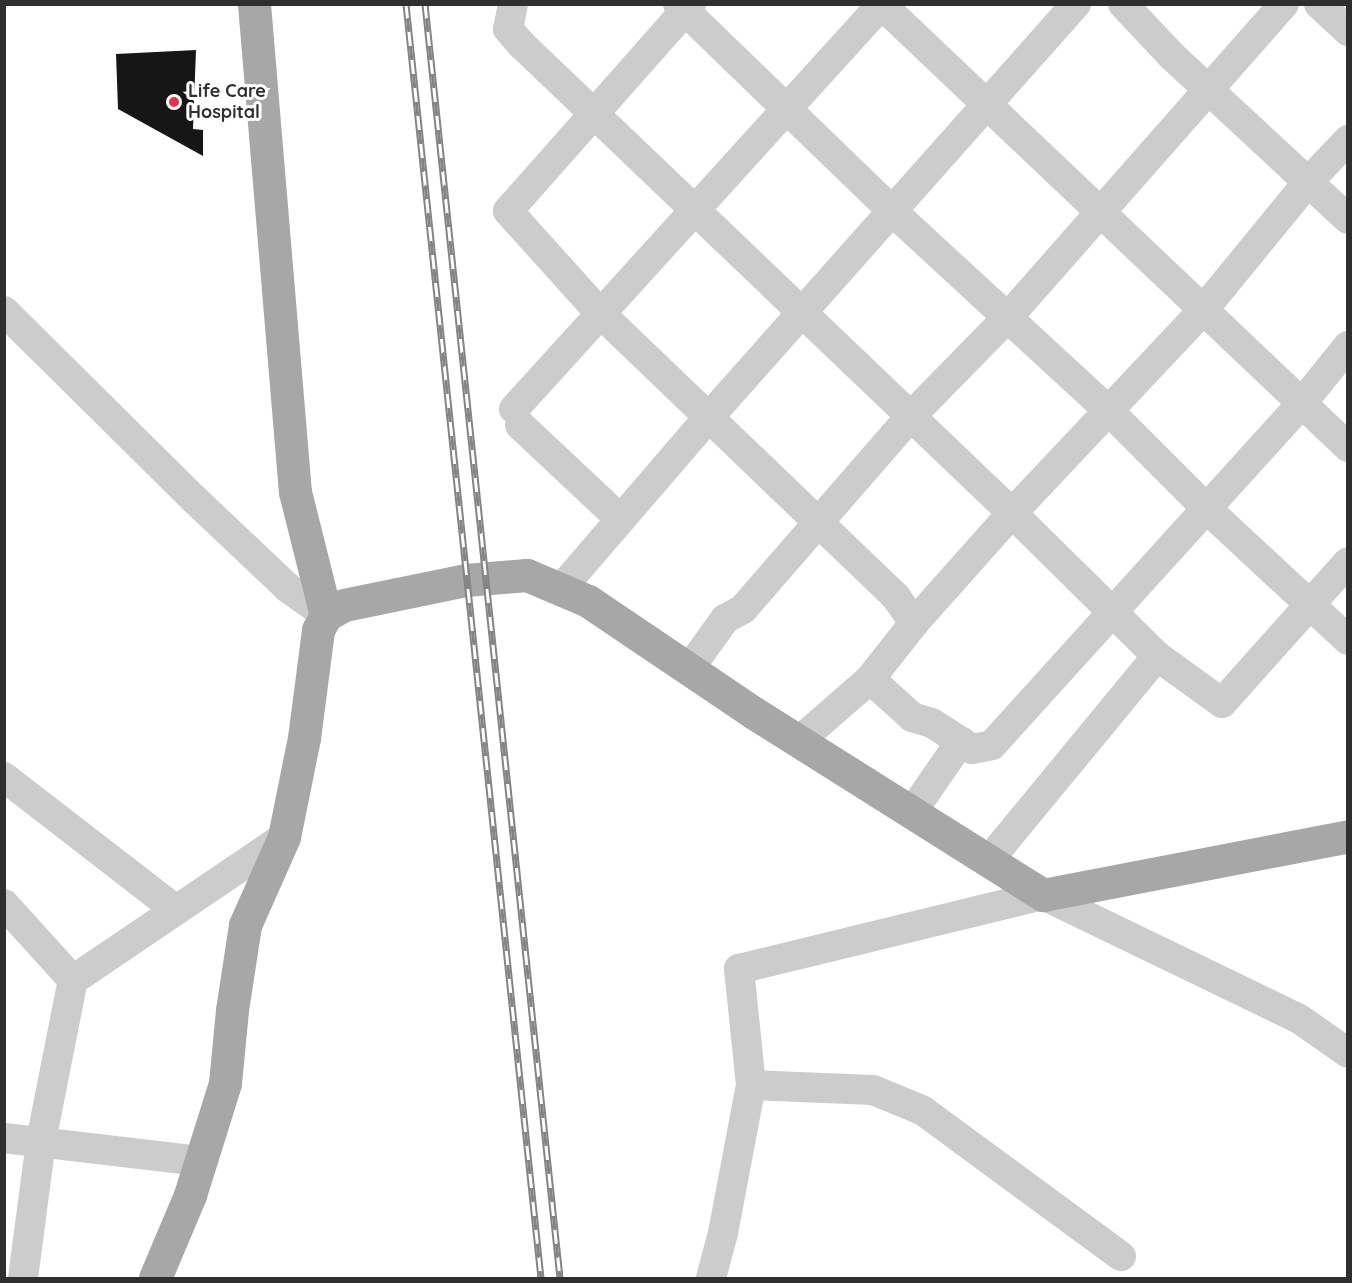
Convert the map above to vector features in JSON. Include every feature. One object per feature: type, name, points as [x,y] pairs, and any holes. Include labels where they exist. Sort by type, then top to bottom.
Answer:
[{"type":"main road","points":[[254,4],[295,492],[326,615]]},
{"type":"main road","points":[[155,1278],[190,1195],[225,1083],[232,1010],[245,925],[284,837],[304,738],[313,653],[318,630],[326,615],[344,605],[466,580],[527,575],[588,602],[799,741],[1043,895],[1347,836]]},
{"type":"street","points":[[513,4],[508,29],[694,211],[1012,513],[1157,656],[1221,703],[1347,562]]},
{"type":"street","points":[[560,590],[709,417],[1076,4]]},
{"type":"street","points":[[1123,4],[1207,89],[1347,219]]},
{"type":"street","points":[[688,669],[725,619],[743,609],[910,417],[1008,317],[1284,4]]},
{"type":"street","points":[[1319,4],[1347,30]]},
{"type":"street","points":[[620,519],[517,417],[600,313],[882,5],[1347,447]]},
{"type":"street","points":[[914,623],[896,597],[600,313],[508,211],[684,7],[892,211],[1109,411],[1207,509],[1347,640]]},
{"type":"street","points":[[799,741],[870,679],[914,623],[1012,513],[1204,309],[1308,183],[1347,140]]},
{"type":"street","points":[[4,311],[228,532],[288,588],[326,615]]},
{"type":"street","points":[[870,679],[912,717],[932,723],[972,749],[992,745],[1302,403],[1347,346]]},
{"type":"street","points":[[989,860],[1157,656]]},
{"type":"street","points":[[912,812],[961,741]]},
{"type":"street","points":[[4,777],[175,909]]},
{"type":"street","points":[[23,1278],[41,1142],[73,980],[284,837]]},
{"type":"street","points":[[711,1278],[723,1233],[751,1085],[739,969],[1043,895],[1298,1018],[1347,1053]]},
{"type":"street","points":[[4,904],[73,980]]},
{"type":"street","points":[[751,1085],[873,1090],[922,1110],[1121,1256]]},
{"type":"street","points":[[4,1138],[200,1161]]},
{"type":"building","points":[[196,50],[193,129],[203,130],[203,156],[118,109],[116,54]]},
{"type":"railway","points":[[406,4],[541,1278]]},
{"type":"railway","points":[[425,4],[560,1278]]},
{"type":"place","name":"Life Care Hospital","points":[[174,102]]}]
